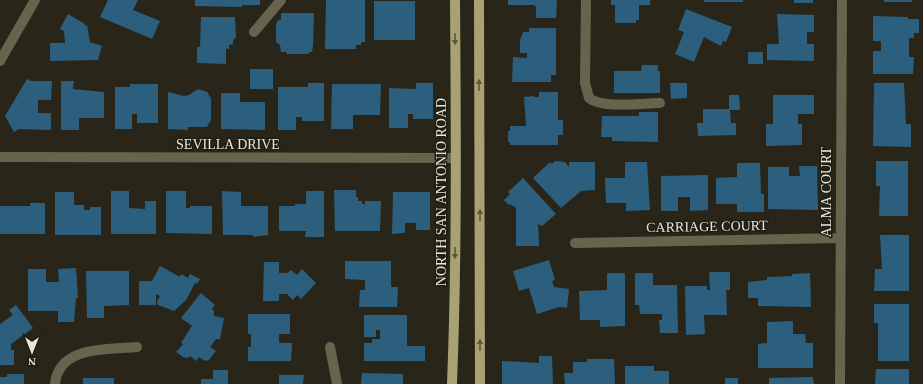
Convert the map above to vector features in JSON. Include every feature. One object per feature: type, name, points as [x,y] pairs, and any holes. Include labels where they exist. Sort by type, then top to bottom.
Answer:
[{"type":"main road","name":"NORTH SAN ANTONIO ROAD","points":[[452,384],[454,348],[456,158],[455,0]]},
{"type":"main road","points":[[479,0],[480,384]]},
{"type":"street","points":[[0,61],[35,0]]},
{"type":"street","points":[[254,32],[281,0]]},
{"type":"street","points":[[586,0],[585,83],[589,98],[596,102],[608,104],[660,103]]},
{"type":"street","name":"ALMA COURT","points":[[840,384],[839,238],[842,0]]},
{"type":"street","name":"SEVILLA DRIVE","points":[[0,157],[456,158]]},
{"type":"street","name":"CARRIAGE COURT","points":[[575,243],[839,238]]},
{"type":"street","points":[[55,384],[56,377],[60,370],[71,356],[83,352],[137,347]]},
{"type":"street","points":[[330,347],[337,384]]},
{"type":"building","points":[[108,0],[138,0],[133,10],[160,21],[152,39],[100,17]]},
{"type":"building","points":[[195,0],[260,0],[260,5],[242,5],[242,7],[195,6]]},
{"type":"building","points":[[326,0],[365,0],[365,42],[361,42],[361,45],[356,45],[356,49],[325,49]]},
{"type":"building","points":[[508,0],[557,0],[556,18],[536,18],[536,7],[534,5],[508,5]]},
{"type":"building","points":[[611,0],[650,0],[650,5],[639,5],[639,20],[636,20],[636,23],[615,23],[615,5],[611,5]]},
{"type":"building","points":[[704,0],[743,0],[743,2],[704,2]]},
{"type":"building","points":[[794,0],[813,0],[813,3],[794,3]]},
{"type":"building","points":[[884,0],[912,0],[912,2],[884,2]]},
{"type":"building","points":[[374,1],[415,1],[415,40],[374,40]]},
{"type":"building","points":[[686,9],[732,27],[726,42],[723,41],[721,46],[704,37],[694,62],[675,54],[684,32],[678,30]]},
{"type":"building","points":[[281,13],[314,13],[312,52],[309,52],[309,54],[286,54],[287,52],[281,52],[280,45],[276,42],[276,25],[278,20],[281,20]]},
{"type":"building","points":[[68,14],[85,24],[84,26],[87,25],[90,42],[102,46],[98,60],[50,61],[50,43],[65,43],[64,31],[60,29]]},
{"type":"building","points":[[777,14],[814,15],[814,32],[807,32],[807,44],[814,44],[814,61],[767,60],[767,44],[779,44]]},
{"type":"building","points":[[873,16],[908,17],[908,19],[919,19],[919,33],[914,33],[914,38],[909,38],[909,57],[914,57],[913,74],[873,74],[873,51],[881,51],[881,41],[873,41]]},
{"type":"building","points":[[201,17],[235,17],[236,37],[233,40],[233,44],[229,45],[229,49],[226,49],[226,64],[197,63],[197,47],[200,47]]},
{"type":"building","points":[[529,28],[556,28],[556,75],[551,75],[551,82],[512,82],[513,57],[527,58],[527,53],[520,53],[520,40],[523,32],[529,32]]},
{"type":"building","points":[[748,52],[763,52],[763,64],[748,64]]},
{"type":"building","points":[[642,65],[658,65],[658,71],[660,71],[660,93],[614,93],[614,71],[641,71]]},
{"type":"building","points":[[250,69],[273,69],[273,89],[250,89]]},
{"type":"building","points":[[27,79],[31,81],[52,81],[51,100],[38,100],[38,113],[51,113],[51,130],[19,129],[14,132],[5,116]]},
{"type":"building","points":[[61,81],[74,81],[73,89],[104,92],[104,118],[79,118],[79,130],[61,130]]},
{"type":"building","points":[[308,83],[324,83],[324,121],[302,121],[302,117],[296,117],[296,130],[278,130],[278,87],[308,87]]},
{"type":"building","points":[[416,83],[433,83],[433,119],[413,119],[413,114],[408,114],[408,128],[389,128],[389,88],[416,89]]},
{"type":"building","points":[[670,83],[687,83],[687,98],[671,99]]},
{"type":"building","points":[[874,83],[904,83],[906,124],[911,124],[911,147],[873,146]]},
{"type":"building","points":[[130,84],[158,84],[158,123],[137,123],[137,114],[132,114],[132,129],[115,129],[115,87],[130,87]]},
{"type":"building","points":[[332,84],[381,84],[380,115],[353,115],[353,129],[331,129]]},
{"type":"building","points":[[198,89],[207,92],[211,98],[211,120],[207,127],[188,127],[188,130],[168,129],[168,92],[184,96],[189,95]]},
{"type":"building","points":[[539,92],[558,92],[558,120],[563,120],[563,135],[558,135],[558,145],[510,145],[510,142],[508,142],[508,131],[510,131],[510,126],[526,126],[524,97],[539,97]]},
{"type":"building","points":[[221,93],[240,93],[240,102],[265,102],[265,130],[221,129]]},
{"type":"building","points":[[729,95],[739,95],[740,110],[730,110],[731,123],[736,123],[736,135],[698,136],[697,123],[703,123],[703,109],[729,109]]},
{"type":"building","points":[[773,95],[814,95],[814,114],[798,114],[798,124],[802,124],[802,145],[766,146],[766,124],[773,124]]},
{"type":"building","points":[[639,112],[658,112],[658,142],[612,141],[612,137],[601,137],[602,116],[639,116]]},
{"type":"building","points":[[555,161],[565,162],[569,167],[569,162],[595,162],[595,190],[581,191],[561,208],[533,178],[550,162],[552,164]]},
{"type":"building","points":[[876,161],[908,161],[908,216],[879,216],[880,186],[876,186]]},
{"type":"building","points":[[625,162],[647,162],[650,210],[626,211],[626,203],[606,203],[605,178],[625,178]]},
{"type":"building","points":[[737,163],[760,163],[761,194],[764,194],[764,212],[737,212],[737,204],[716,204],[716,178],[737,177]]},
{"type":"building","points":[[799,166],[817,166],[818,210],[768,209],[768,167],[789,167],[789,176],[800,176]]},
{"type":"building","points":[[708,175],[708,210],[690,211],[690,197],[678,197],[678,211],[661,211],[661,176]]},
{"type":"building","points":[[523,178],[556,214],[542,226],[538,224],[539,246],[516,246],[516,208],[510,204],[509,205],[504,200],[510,194],[508,192]]},
{"type":"building","points":[[334,190],[356,190],[356,197],[358,197],[358,201],[362,201],[362,204],[365,204],[365,201],[381,201],[380,231],[335,231]]},
{"type":"building","points":[[111,191],[129,191],[129,208],[145,209],[145,201],[156,201],[156,234],[111,234]]},
{"type":"building","points":[[166,191],[186,191],[186,208],[190,208],[190,206],[212,206],[212,234],[166,233]]},
{"type":"building","points":[[222,191],[241,192],[241,206],[268,206],[268,235],[253,237],[253,235],[223,235]]},
{"type":"building","points":[[306,191],[324,191],[324,237],[305,237],[306,231],[279,231],[279,206],[306,204]]},
{"type":"building","points":[[55,192],[74,192],[74,205],[84,205],[84,210],[90,210],[90,207],[101,207],[101,235],[55,235]]},
{"type":"building","points":[[393,192],[430,192],[430,230],[416,230],[416,223],[405,223],[405,233],[392,234]]},
{"type":"building","points":[[30,203],[45,203],[45,234],[0,234],[0,206],[30,206]]},
{"type":"building","points":[[880,235],[909,235],[909,291],[874,291],[875,269],[882,269]]},
{"type":"building","points":[[549,260],[555,280],[552,281],[554,287],[569,289],[567,308],[559,307],[537,314],[529,288],[519,291],[513,271]]},
{"type":"building","points":[[345,261],[391,261],[391,287],[398,287],[397,307],[359,307],[360,290],[365,290],[365,280],[345,279]]},
{"type":"building","points":[[264,262],[279,262],[279,273],[287,273],[291,270],[297,275],[302,269],[316,283],[301,299],[297,295],[293,300],[287,294],[279,294],[279,301],[263,301]]},
{"type":"building","points":[[160,266],[180,277],[181,274],[188,278],[190,274],[200,279],[197,284],[195,283],[186,300],[174,311],[158,305],[157,302],[160,296],[156,294],[156,305],[139,305],[139,281],[152,281]]},
{"type":"building","points":[[76,268],[78,298],[76,298],[74,322],[58,322],[58,311],[28,311],[28,269],[46,269],[46,282],[59,282],[58,269]]},
{"type":"building","points":[[86,271],[129,271],[129,305],[104,306],[104,318],[87,318]]},
{"type":"building","points":[[709,272],[730,272],[730,290],[726,290],[727,315],[704,315],[705,334],[686,335],[685,286],[707,286],[707,290],[710,290]]},
{"type":"building","points":[[607,273],[625,273],[625,326],[600,327],[600,320],[580,320],[579,291],[607,290]]},
{"type":"building","points":[[635,273],[653,273],[653,285],[677,285],[678,333],[660,333],[659,320],[662,320],[662,314],[640,314],[639,305],[635,305]]},
{"type":"building","points":[[810,273],[811,307],[758,306],[758,298],[748,298],[748,282],[767,280],[767,277],[792,276],[792,274]]},
{"type":"building","points":[[201,293],[215,305],[212,309],[214,311],[214,316],[224,318],[220,339],[216,339],[210,347],[216,351],[208,361],[205,361],[199,357],[196,361],[190,356],[188,358],[183,357],[176,352],[183,344],[181,343],[192,326],[181,318]]},
{"type":"building","points":[[874,304],[909,304],[909,361],[878,361],[878,323],[874,323]]},
{"type":"building","points":[[16,305],[33,328],[11,344],[11,350],[14,350],[14,365],[0,365],[0,324],[13,315],[9,310]]},
{"type":"building","points":[[248,314],[290,314],[290,334],[279,334],[279,343],[292,343],[291,361],[248,361],[248,347],[251,347],[251,334],[248,334]]},
{"type":"building","points":[[364,315],[407,315],[407,346],[425,346],[425,361],[364,361],[364,343],[372,343],[372,339],[380,339],[380,330],[376,330],[376,337],[364,337]]},
{"type":"building","points":[[793,321],[793,334],[805,334],[806,343],[813,343],[813,368],[758,368],[758,344],[767,343],[767,322]]},
{"type":"building","points":[[539,356],[552,356],[553,384],[502,384],[502,361],[539,363]]},
{"type":"building","points":[[587,359],[614,359],[615,384],[565,384],[564,373],[573,373],[573,362],[587,362]]},
{"type":"building","points":[[625,366],[654,366],[654,371],[669,371],[669,384],[625,384]]},
{"type":"building","points":[[876,369],[909,369],[909,384],[875,384]]},
{"type":"building","points":[[213,370],[228,370],[228,384],[201,384],[201,379],[213,379]]},
{"type":"building","points":[[362,373],[403,374],[403,384],[361,384]]},
{"type":"building","points":[[7,374],[24,374],[24,384],[0,384],[0,377],[7,377]]},
{"type":"building","points":[[279,375],[304,375],[303,384],[279,384]]},
{"type":"building","points":[[813,377],[814,384],[769,384],[769,378]]},
{"type":"building","points":[[83,378],[114,378],[114,384],[83,384]]},
{"type":"building","points":[[725,378],[738,378],[738,384],[725,384]]}]
